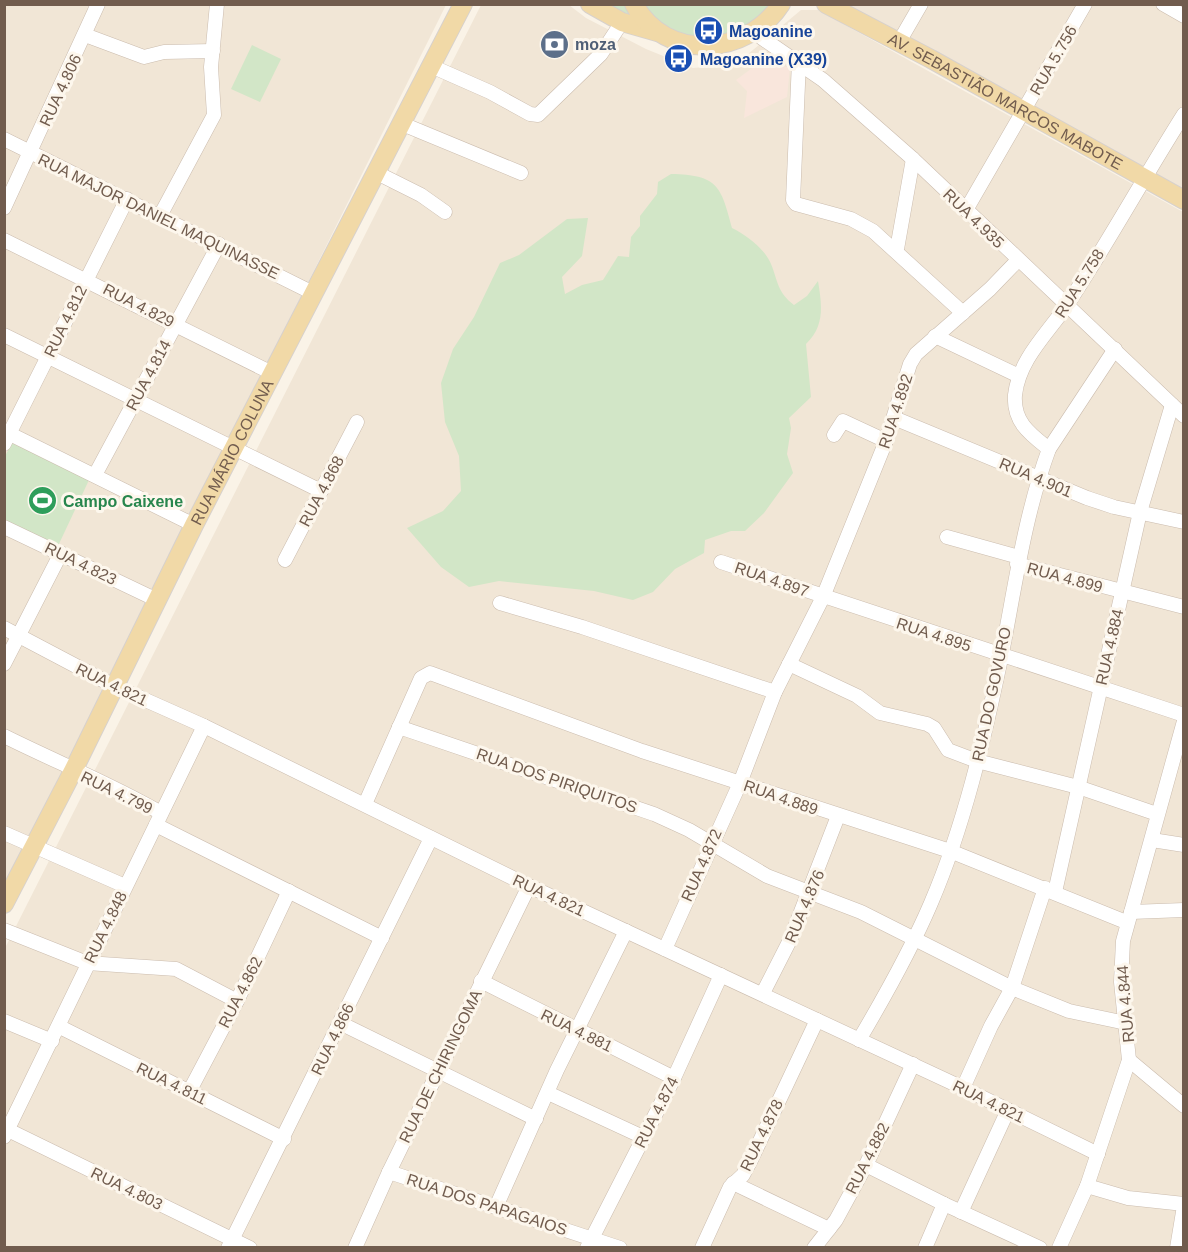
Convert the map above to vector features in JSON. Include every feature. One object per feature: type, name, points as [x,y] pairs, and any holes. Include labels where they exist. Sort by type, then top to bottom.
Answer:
[{"type":"main road","name":"RUA MÁRIO COLUNA","points":[[4,904],[73,771],[194,525],[463,4]]},
{"type":"main road","points":[[590,4],[621,22],[693,46],[715,46],[737,42],[756,31],[777,10]]},
{"type":"main road","points":[[634,4],[646,21],[665,35]]},
{"type":"main road","name":"AV. SEBASTIÃO MARCOS MABOTE","points":[[826,4],[931,59],[1184,200]]},
{"type":"street","name":"RUA 4.806","points":[[4,208],[98,4]]},
{"type":"street","points":[[161,214],[214,115],[213,51],[217,4]]},
{"type":"street","points":[[899,42],[921,4]]},
{"type":"street","name":"RUA 5.756","points":[[966,210],[1085,4]]},
{"type":"street","points":[[1163,4],[1184,16]]},
{"type":"street","points":[[431,66],[490,92],[530,114],[538,115],[600,54],[621,22]]},
{"type":"street","name":"RUA 4.935","points":[[756,31],[762,38],[799,61],[913,159],[1184,416]]},
{"type":"street","points":[[85,35],[144,57],[164,52],[213,51]]},
{"type":"street","points":[[799,61],[793,200],[801,206],[851,219],[873,231],[897,249],[963,313]]},
{"type":"street","name":"RUA 5.758","points":[[1049,449],[1021,426],[1015,397],[1019,376],[1031,354],[1067,305],[1184,114]]},
{"type":"street","points":[[400,123],[521,173]]},
{"type":"street","name":"RUA MAJOR DANIEL MAQUINASSE","points":[[4,139],[161,214],[314,292]]},
{"type":"street","points":[[897,249],[913,159]]},
{"type":"street","points":[[375,172],[421,195],[445,212]]},
{"type":"street","name":"RUA 4.812","points":[[6,436],[126,198]]},
{"type":"street","name":"RUA 4.829","points":[[4,240],[85,278],[272,373]]},
{"type":"street","name":"RUA 4.814","points":[[95,475],[219,244]]},
{"type":"street","name":"RUA 4.892","points":[[775,692],[823,597],[886,441],[910,364],[916,354],[1018,261]]},
{"type":"street","points":[[4,335],[321,491]]},
{"type":"street","points":[[935,336],[1019,376]]},
{"type":"street","name":"RUA DO GOVURO","points":[[859,1040],[914,938],[950,851],[977,761],[1001,656],[1018,561],[1049,449],[1115,349]]},
{"type":"street","name":"RUA 4.884","points":[[963,1088],[991,1026],[1012,988],[1050,890],[1078,787],[1140,512],[1172,405]]},
{"type":"street","name":"RUA 4.901","points":[[894,418],[1087,498],[1184,522]]},
{"type":"street","points":[[834,435],[843,421],[886,441]]},
{"type":"street","name":"RUA 4.868","points":[[285,560],[357,422]]},
{"type":"street","points":[[6,436],[95,475],[194,525]]},
{"type":"street","name":"RUA 4.823","points":[[4,527],[157,600]]},
{"type":"street","name":"RUA 4.899","points":[[947,537],[1121,593],[1184,607]]},
{"type":"street","points":[[4,664],[61,553]]},
{"type":"street","name":"RUA 4.897","points":[[721,562],[823,597]]},
{"type":"street","name":"RUA 4.895","points":[[823,597],[1184,715]]},
{"type":"street","points":[[500,603],[582,627],[775,692]]},
{"type":"street","name":"RUA 4.821","points":[[4,628],[114,686],[204,726],[529,886],[763,993],[1098,1154]]},
{"type":"street","points":[[789,664],[857,696],[880,713],[927,724],[934,728],[948,750],[977,761],[1078,787],[1157,814]]},
{"type":"street","name":"RUA 4.889","points":[[399,728],[421,678],[427,673],[642,751],[950,851],[1050,890],[1129,917]]},
{"type":"street","name":"RUA 4.872","points":[[665,949],[711,842],[740,783],[775,692]]},
{"type":"street","name":"RUA 4.844","points":[[1059,1248],[1087,1186],[1129,1060],[1120,968],[1129,917],[1184,721]]},
{"type":"street","name":"RUA 4.848","points":[[6,1132],[60,1027],[87,963],[204,726]]},
{"type":"street","points":[[365,804],[399,728]]},
{"type":"street","name":"RUA DOS PIRIQUITOS","points":[[399,728],[654,814],[711,842],[767,876],[861,912],[1012,988],[1069,1011],[1126,1023]]},
{"type":"street","name":"RUA 4.799","points":[[4,736],[73,771],[129,795],[159,819],[289,891],[382,938]]},
{"type":"street","name":"RUA 4.876","points":[[763,993],[790,940],[838,816]]},
{"type":"street","points":[[4,833],[125,886]]},
{"type":"street","name":"RUA 4.866","points":[[230,1244],[431,838]]},
{"type":"street","points":[[1152,840],[1184,845]]},
{"type":"street","name":"RUA DE CHIRINGOMA","points":[[355,1248],[389,1172],[529,886]]},
{"type":"street","name":"RUA 4.862","points":[[189,1092],[237,1001],[289,891]]},
{"type":"street","points":[[1129,917],[1184,910]]},
{"type":"street","points":[[4,930],[87,963],[168,967],[237,1001]]},
{"type":"street","points":[[496,1207],[576,1030],[626,931]]},
{"type":"street","name":"RUA 4.874","points":[[589,1243],[674,1078],[721,975]]},
{"type":"street","name":"RUA 4.881","points":[[481,981],[674,1078]]},
{"type":"street","name":"RUA 4.878","points":[[702,1248],[733,1183],[743,1175],[750,1162],[817,1020]]},
{"type":"street","points":[[4,1022],[52,1041]]},
{"type":"street","points":[[340,1023],[536,1119]]},
{"type":"street","name":"RUA 4.811","points":[[60,1027],[284,1138]]},
{"type":"street","points":[[1129,1060],[1184,1106]]},
{"type":"street","name":"RUA 4.882","points":[[814,1248],[829,1229],[866,1165],[913,1064]]},
{"type":"street","points":[[548,1093],[643,1137]]},
{"type":"street","points":[[961,1212],[1008,1110]]},
{"type":"street","name":"RUA 4.803","points":[[6,1132],[230,1244],[250,1248]]},
{"type":"street","points":[[866,1165],[1040,1248]]},
{"type":"street","name":"RUA DOS PAPAGAIOS","points":[[389,1172],[496,1207],[589,1243],[620,1248]]},
{"type":"street","points":[[733,1183],[829,1229]]},
{"type":"street","points":[[1087,1186],[1128,1198],[1184,1205],[1177,1248]]},
{"type":"street","points":[[925,1248],[944,1204]]},
{"type":"shaded area","points":[[5,5],[446,5],[5,892]]},
{"type":"shaded area","points":[[481,5],[569,5],[586,18],[646,49],[693,68],[736,64],[801,10],[818,10],[1183,212],[1183,1247],[5,1247],[4,950]]},
{"type":"shaded area","points":[[844,5],[1183,5],[1183,199]]},
{"type":"shaded area","points":[[763,60],[790,68],[787,97],[744,118],[747,91],[736,80]]},
{"type":"green space","points":[[594,5],[780,5],[715,46]]},
{"type":"green space","points":[[252,45],[281,59],[260,102],[231,89]]},
{"type":"green space","points":[[671,174],[698,177],[715,185],[724,202],[732,228],[760,248],[771,264],[781,291],[794,305],[807,296],[818,281],[821,315],[816,330],[806,344],[811,397],[789,418],[791,428],[787,454],[793,473],[764,513],[745,531],[731,531],[705,540],[704,553],[675,569],[653,592],[633,600],[594,591],[499,581],[469,587],[441,567],[407,528],[443,511],[461,491],[459,456],[445,422],[441,383],[453,349],[474,317],[500,263],[519,255],[567,219],[588,218],[582,256],[562,277],[565,294],[582,285],[603,280],[618,256],[629,257],[631,237],[640,226],[640,216],[657,194],[658,182]]},
{"type":"green space","name":"Campo Caixene","points":[[12,443],[89,480],[58,546],[5,521],[4,458]]},
{"type":"place","name":"Magoanine","points":[[708,31]]},
{"type":"place","name":"moza","points":[[554,44]]},
{"type":"place","name":"Magoanine (X39)","points":[[679,59]]},
{"type":"place","name":"Campo Caixene","points":[[42,501]]}]
